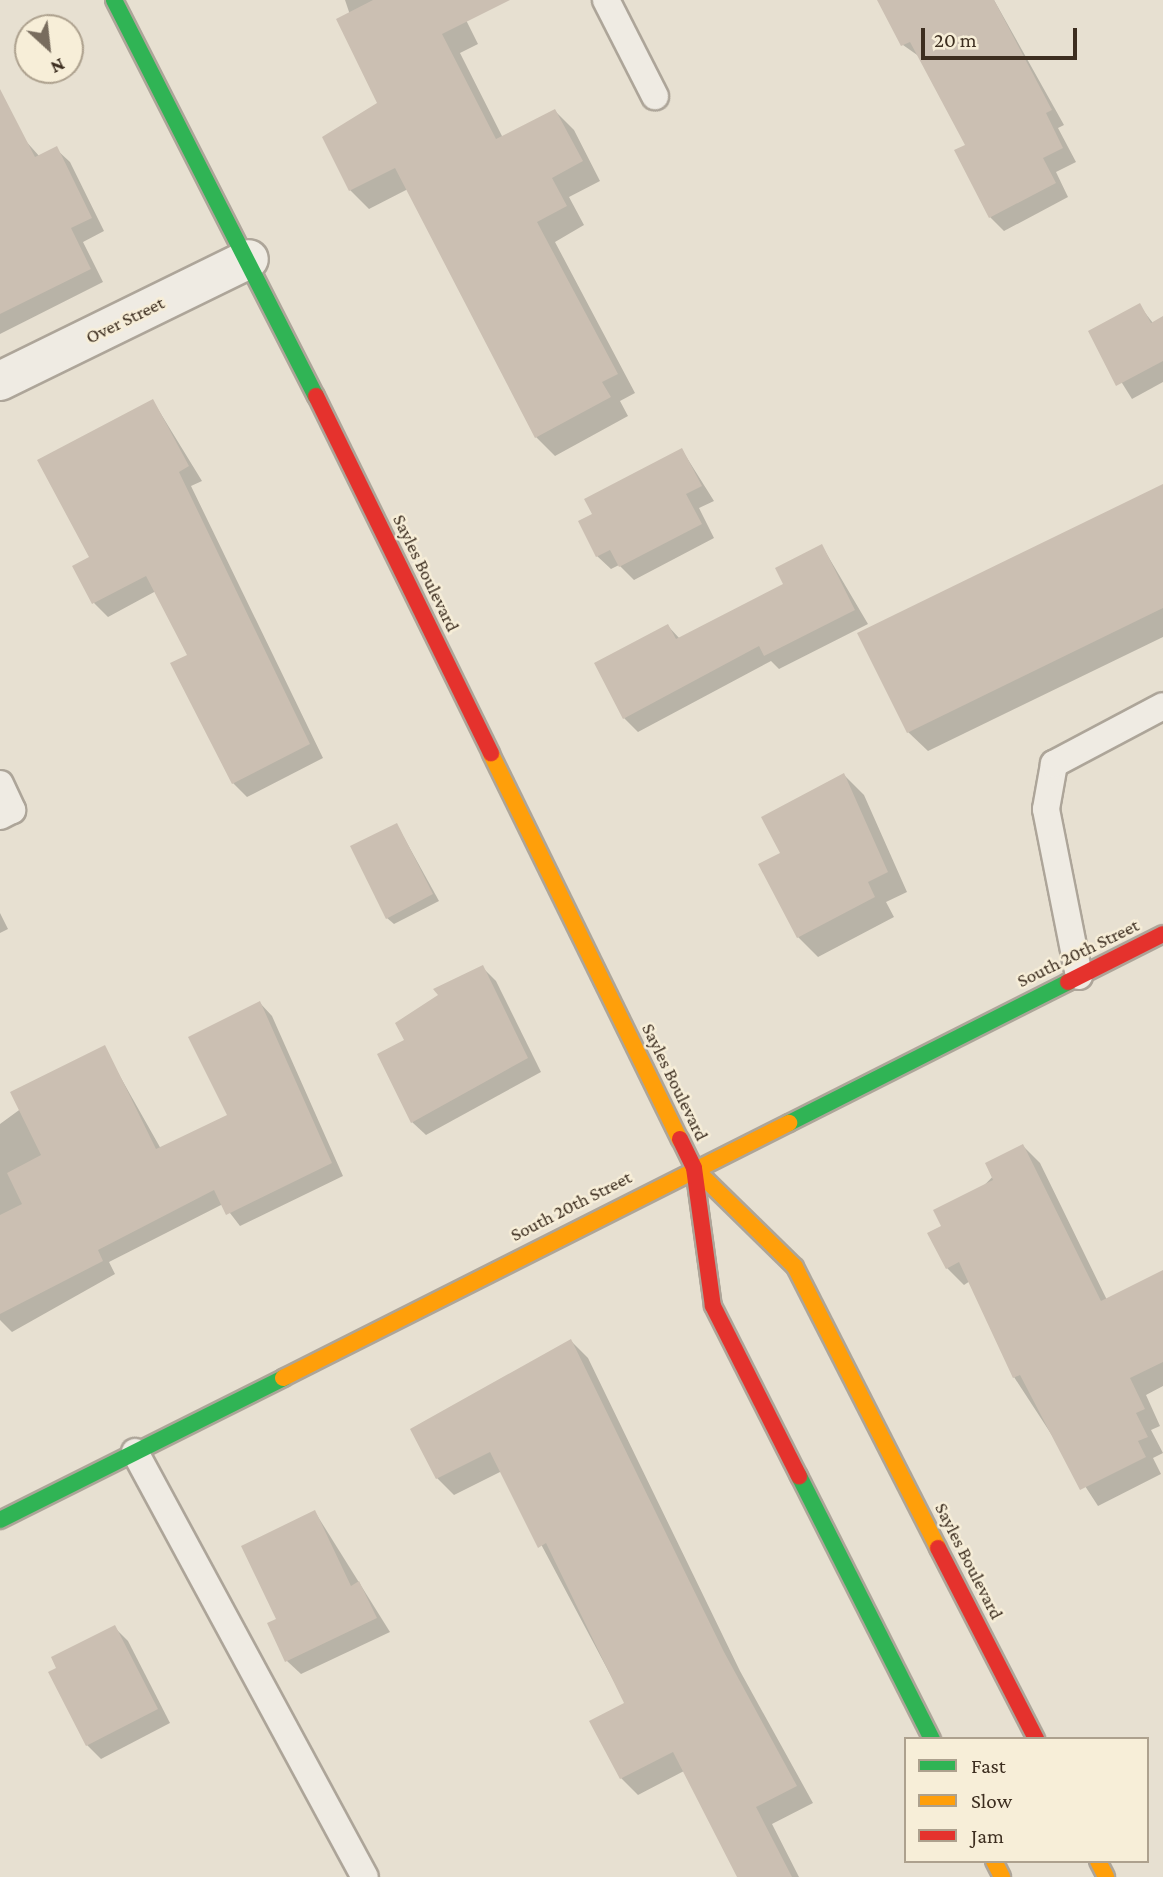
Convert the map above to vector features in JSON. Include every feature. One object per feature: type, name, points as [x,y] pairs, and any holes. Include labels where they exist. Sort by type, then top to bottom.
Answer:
[{"type":"main road","name":"Sayles Boulevard","points":[[114,0],[249,259],[694,1168],[713,1306],[931,1737]]},
{"type":"main road","name":"South 20th Street","points":[[0,1520],[1163,934]]},
{"type":"main road","name":"Sayles Boulevard","points":[[694,1168],[795,1267],[1034,1737]]},
{"type":"street","name":"Over Street","points":[[0,382],[249,259]]},
{"type":"lane","points":[[606,0],[655,96]]},
{"type":"lane","points":[[1079,976],[1046,809],[1054,764],[1163,706]]},
{"type":"lane","points":[[0,784],[12,810],[0,816]]},
{"type":"lane","points":[[135,1452],[365,1877]]},
{"type":"building","points":[[373,0],[510,0],[442,34],[496,139],[555,109],[583,161],[552,178],[567,206],[537,222],[618,374],[602,382],[611,397],[535,438],[395,168],[349,191],[322,137],[377,103],[336,19]]},
{"type":"building","points":[[877,0],[994,0],[1052,110],[1046,113],[1063,148],[1043,158],[1056,183],[989,218],[954,150],[965,145],[910,42],[901,46]]},
{"type":"building","points":[[0,89],[35,157],[57,146],[92,218],[71,228],[91,269],[0,314]]},
{"type":"building","points":[[1140,303],[1151,323],[1163,316],[1163,361],[1116,386],[1088,331]]},
{"type":"building","points":[[153,399],[189,466],[179,472],[310,744],[232,784],[170,663],[187,655],[146,576],[92,604],[72,566],[89,557],[37,460]]},
{"type":"building","points":[[682,448],[702,486],[686,494],[702,524],[619,567],[610,550],[596,557],[578,521],[592,514],[584,499]]},
{"type":"building","points":[[1163,484],[1163,608],[907,733],[857,633]]},
{"type":"building","points":[[822,544],[855,610],[764,656],[759,646],[623,719],[594,663],[668,624],[676,639],[783,584],[775,568]]},
{"type":"building","points":[[844,773],[888,872],[868,882],[875,897],[797,938],[758,864],[780,853],[761,817]]},
{"type":"building","points":[[397,823],[433,894],[386,919],[350,846]]},
{"type":"building","points":[[483,965],[528,1058],[411,1123],[377,1054],[404,1040],[395,1023],[438,995],[433,989]]},
{"type":"building","points":[[260,1001],[332,1163],[226,1215],[214,1190],[98,1250],[103,1261],[0,1314],[0,1215],[22,1204],[7,1173],[41,1155],[10,1092],[105,1045],[156,1149],[227,1115],[188,1037]]},
{"type":"building","points":[[1023,1144],[1101,1301],[1163,1270],[1163,1362],[1130,1378],[1145,1409],[1136,1413],[1148,1437],[1138,1441],[1146,1457],[1080,1490],[1020,1375],[1013,1378],[959,1262],[946,1269],[927,1233],[941,1226],[933,1210],[993,1180],[985,1163]]},
{"type":"building","points":[[571,1339],[724,1652],[797,1786],[756,1807],[792,1877],[737,1877],[673,1752],[620,1779],[589,1721],[624,1703],[546,1543],[538,1548],[490,1452],[436,1479],[410,1429]]},
{"type":"building","points":[[315,1510],[351,1586],[359,1581],[377,1618],[285,1662],[267,1623],[276,1619],[241,1546]]},
{"type":"building","points":[[115,1625],[158,1709],[86,1746],[48,1672],[56,1668],[51,1657]]},
{"type":"traffic: fast","points":[[114,0],[316,396]]},
{"type":"traffic: fast","points":[[789,1123],[1068,982]]},
{"type":"traffic: fast","points":[[0,1520],[283,1378]]},
{"type":"traffic: fast","points":[[799,1476],[931,1737]]},
{"type":"traffic: slow","points":[[491,754],[680,1139]]},
{"type":"traffic: slow","points":[[283,1378],[789,1123]]},
{"type":"traffic: slow","points":[[694,1168],[795,1267],[938,1548]]},
{"type":"traffic: slow","points":[[995,1863],[1002,1877]]},
{"type":"traffic: slow","points":[[1099,1863],[1106,1877]]},
{"type":"traffic: jam","points":[[316,396],[491,754]]},
{"type":"traffic: jam","points":[[1068,982],[1163,934]]},
{"type":"traffic: jam","points":[[680,1139],[694,1168],[713,1306],[799,1476]]},
{"type":"traffic: jam","points":[[938,1548],[1035,1737]]}]
